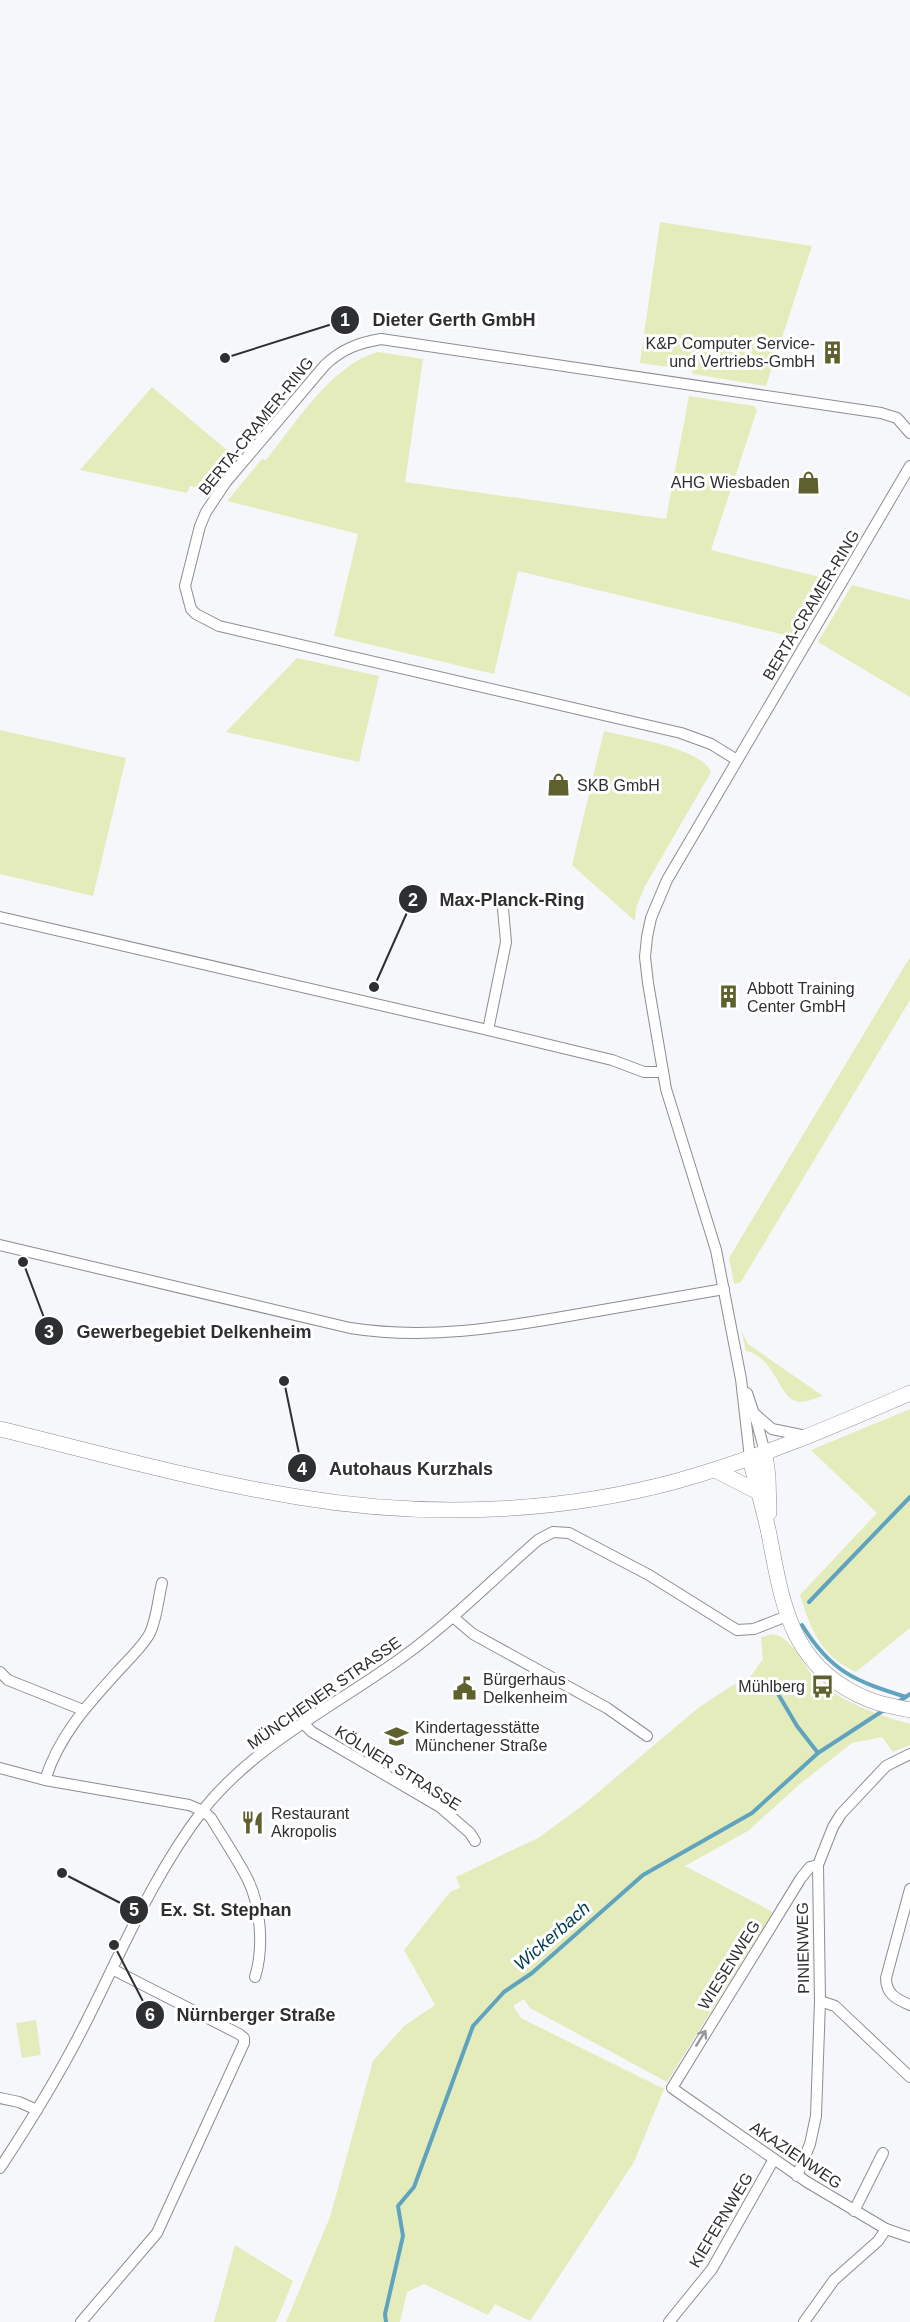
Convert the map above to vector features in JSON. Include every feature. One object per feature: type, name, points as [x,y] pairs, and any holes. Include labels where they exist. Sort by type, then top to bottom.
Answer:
[{"type":"main road","points":[[0,1429],[255,1490],[327,1502],[460,1510],[528,1506],[633,1491],[715,1470],[765,1453],[910,1393]]},
{"type":"main road","points":[[765,1453],[769,1494],[768,1531]]},
{"type":"main road","points":[[750,1458],[768,1531],[776,1576],[787,1616],[799,1639],[814,1661],[831,1678],[849,1690],[872,1701],[910,1710]]},
{"type":"main road","points":[[715,1470],[758,1492]]},
{"type":"street","name":"BERTA-CRAMER-RING","points":[[737,760],[711,744],[681,733],[219,626],[204,619],[191,609],[185,586],[200,526],[206,512],[226,482],[325,365],[347,348],[381,339],[881,413],[897,418],[910,433]]},
{"type":"street","name":"BERTA-CRAMER-RING","points":[[741,1379],[724,1289],[704,1208],[663,1072],[646,968],[647,937],[651,918],[667,880],[910,466]]},
{"type":"street","points":[[488,1030],[506,942],[503,909]]},
{"type":"street","points":[[0,917],[488,1030],[612,1060],[644,1072],[663,1072]]},
{"type":"street","points":[[0,1245],[350,1328],[392,1332],[453,1332],[504,1327],[724,1289]]},
{"type":"street","points":[[741,1379],[755,1414],[765,1453]]},
{"type":"street","points":[[741,1379],[750,1458]]},
{"type":"street","points":[[755,1414],[772,1429],[806,1436]]},
{"type":"street","name":"MÜNCHENER STRASSE","points":[[0,2168],[37,2110],[84,2027],[165,1865],[203,1810],[250,1763],[303,1723],[402,1657],[453,1617],[538,1540],[552,1532],[568,1533],[649,1575],[732,1628],[754,1629],[787,1616]]},
{"type":"street","points":[[45,1780],[57,1749],[83,1710],[147,1638],[154,1621],[162,1583]]},
{"type":"street","points":[[453,1617],[473,1635],[607,1708],[647,1736]]},
{"type":"street","points":[[0,1672],[8,1680],[83,1710]]},
{"type":"street","name":"KÖLNER STRASSE","points":[[303,1723],[312,1732],[440,1807],[470,1833],[474,1841]]},
{"type":"street","name":"PINIENWEG","points":[[797,2176],[810,2144],[816,2116],[820,2001],[818,1864],[833,1827],[841,1814],[886,1766],[910,1754]]},
{"type":"street","points":[[0,1768],[45,1780],[189,1805],[203,1810],[211,1818],[251,1887],[261,1938],[260,1958],[255,1977]]},
{"type":"street","name":"WIESENWEG","points":[[672,2088],[801,1878],[810,1867],[818,1864]]},
{"type":"street","points":[[910,1889],[886,1978],[886,1986],[894,1998],[910,2005]]},
{"type":"street","points":[[81,2322],[157,2233],[244,2043],[244,2038],[239,2034],[112,1969]]},
{"type":"street","points":[[820,2001],[836,2006],[910,2077]]},
{"type":"street","name":"AKAZIENWEG","points":[[672,2088],[797,2176],[886,2229],[910,2236]]},
{"type":"street","points":[[0,2098],[19,2102],[37,2110]]},
{"type":"street","points":[[854,2211],[883,2153]]},
{"type":"street","name":"KIEFERNWEG","points":[[669,2322],[712,2269],[774,2159]]},
{"type":"street","points":[[804,2322],[834,2280],[878,2241],[886,2229]]},
{"type":"green space","points":[[660,222],[812,246],[766,386],[693,374],[692,370],[640,363]]},
{"type":"green space","points":[[378,352],[423,359],[405,482],[666,519],[689,396],[754,406],[757,410],[711,550],[828,579],[829,583],[798,638],[518,571],[494,674],[334,636],[358,534],[227,501],[262,459],[266,460],[302,413],[330,382],[361,359]]},
{"type":"green space","points":[[152,387],[235,457],[207,490],[190,486],[187,493],[80,470]]},
{"type":"green space","points":[[852,585],[910,600],[910,697],[818,642]]},
{"type":"green space","points":[[297,658],[379,676],[359,762],[226,732]]},
{"type":"green space","points":[[0,730],[126,758],[93,896],[0,874]]},
{"type":"green space","points":[[604,731],[679,750],[694,756],[711,772],[645,886],[636,908],[635,921],[572,865]]},
{"type":"green space","points":[[910,957],[910,1000],[741,1282],[734,1284],[729,1258]]},
{"type":"green space","points":[[741,1330],[748,1344],[823,1396],[802,1402],[789,1397],[763,1360],[746,1351]]},
{"type":"green space","points":[[910,1409],[910,1628],[856,1672],[834,1658],[819,1641],[808,1620],[800,1595],[877,1513],[811,1450]]},
{"type":"green space","points":[[773,1634],[788,1642],[815,1678],[831,1691],[863,1708],[910,1724],[910,1745],[893,1752],[882,1737],[852,1743],[800,1784],[748,1831],[685,1866],[773,1912],[667,2082],[530,2008],[524,1999],[513,2006],[521,2018],[664,2089],[634,2162],[530,2321],[495,2304],[488,2315],[424,2284],[407,2292],[400,2322],[286,2322],[330,2217],[373,2061],[404,2026],[435,2005],[404,1950],[450,1892],[460,1888],[456,1877],[538,1838],[582,1806],[698,1708],[733,1685],[750,1677],[763,1659],[761,1637]]},
{"type":"green space","points":[[36,2020],[41,2055],[22,2058],[16,2023]]},
{"type":"green space","points":[[235,2245],[293,2281],[276,2322],[214,2322]]},
{"type":"waterway","points":[[809,1602],[910,1497]]},
{"type":"waterway","points":[[802,1625],[823,1654],[846,1673],[872,1686],[906,1697]]},
{"type":"waterway","points":[[771,1682],[797,1726],[818,1753]]},
{"type":"waterway","name":"Wickerbach","points":[[898,1702],[910,1694]]},
{"type":"waterway","name":"Wickerbach","points":[[386,2322],[385,2314],[403,2236],[398,2206],[414,2187],[473,2026],[504,1992],[532,1973],[643,1875],[752,1813],[818,1753],[884,1710]]},
{"type":"place","name":"K&P Computer Service- und Vertriebs-GmbH","points":[[833,352]]},
{"type":"place","name":"Dieter Gerth GmbH","points":[[225,358]]},
{"type":"place","name":"AHG Wiesbaden","points":[[808,482]]},
{"type":"place","name":"SKB GmbH","points":[[559,785]]},
{"type":"place","name":"Max-Planck-Ring","points":[[374,987]]},
{"type":"place","name":"Abbott Training Center GmbH","points":[[729,997]]},
{"type":"place","name":"Gewerbegebiet Delkenheim","points":[[23,1262]]},
{"type":"place","name":"Autohaus Kurzhals","points":[[284,1381]]},
{"type":"place","name":"Mühlberg","points":[[823,1686]]},
{"type":"place","name":"Bürgerhaus Delkenheim","points":[[465,1688]]},
{"type":"place","name":"Kindertagesstätte Münchener Straße","points":[[397,1736]]},
{"type":"place","name":"Restaurant Akropolis","points":[[253,1822]]},
{"type":"place","name":"Ex. St. Stephan","points":[[62,1873]]},
{"type":"place","name":"Nürnberger Straße","points":[[114,1945]]}]
